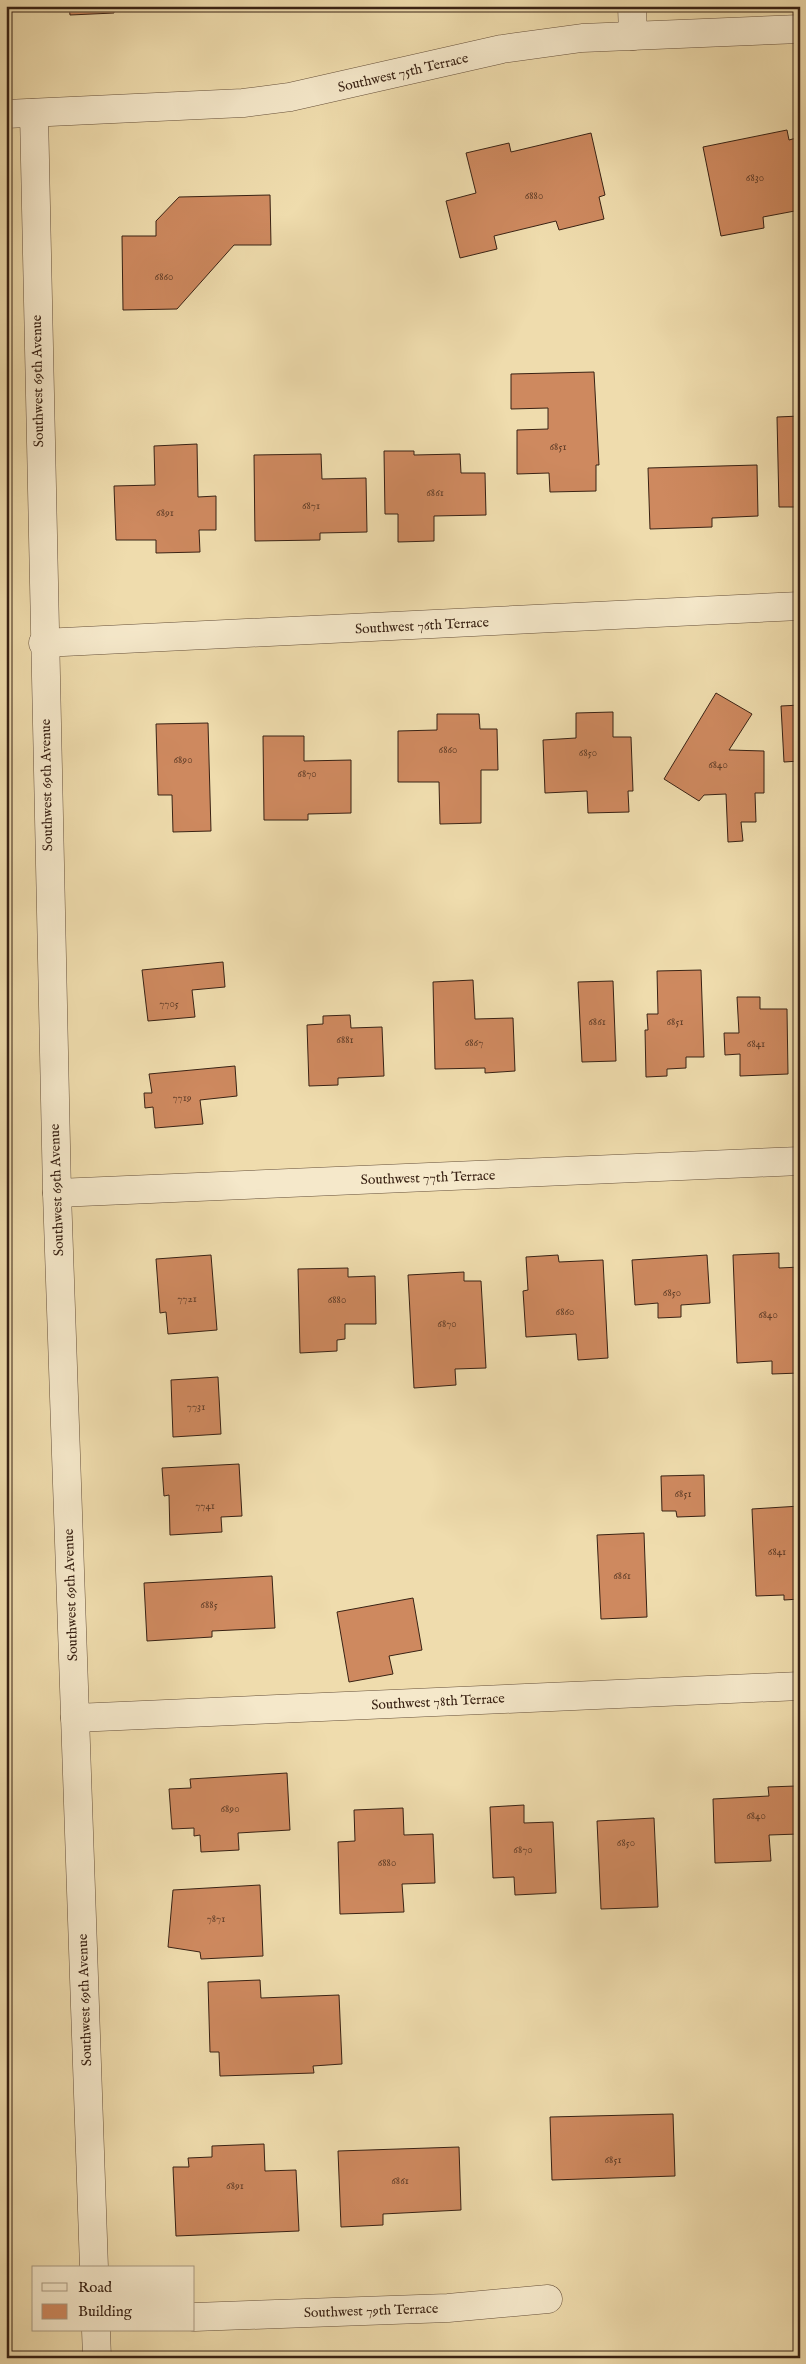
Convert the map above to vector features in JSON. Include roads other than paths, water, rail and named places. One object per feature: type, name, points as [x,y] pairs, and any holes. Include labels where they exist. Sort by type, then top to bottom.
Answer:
[{"type":"street","points":[[632,6],[633,36]]},
{"type":"street","name":"Southwest 75th Terrace","points":[[6,114],[243,103],[290,97],[520,46],[582,38],[800,29]]},
{"type":"street","name":"Southwest 69th Avenue","points":[[34,112],[43,644],[56,1193],[94,2266]]},
{"type":"street","name":"Southwest 76th Terrace","points":[[43,644],[800,606]]},
{"type":"street","name":"Southwest 77th Terrace","points":[[56,1193],[800,1162]]},
{"type":"street","name":"Southwest 78th Terrace","points":[[75,1718],[800,1686]]},
{"type":"street","name":"Southwest 79th Terrace","points":[[195,2317],[448,2308],[548,2299]]},
{"type":"street","points":[[96,2332],[97,2358]]}]
